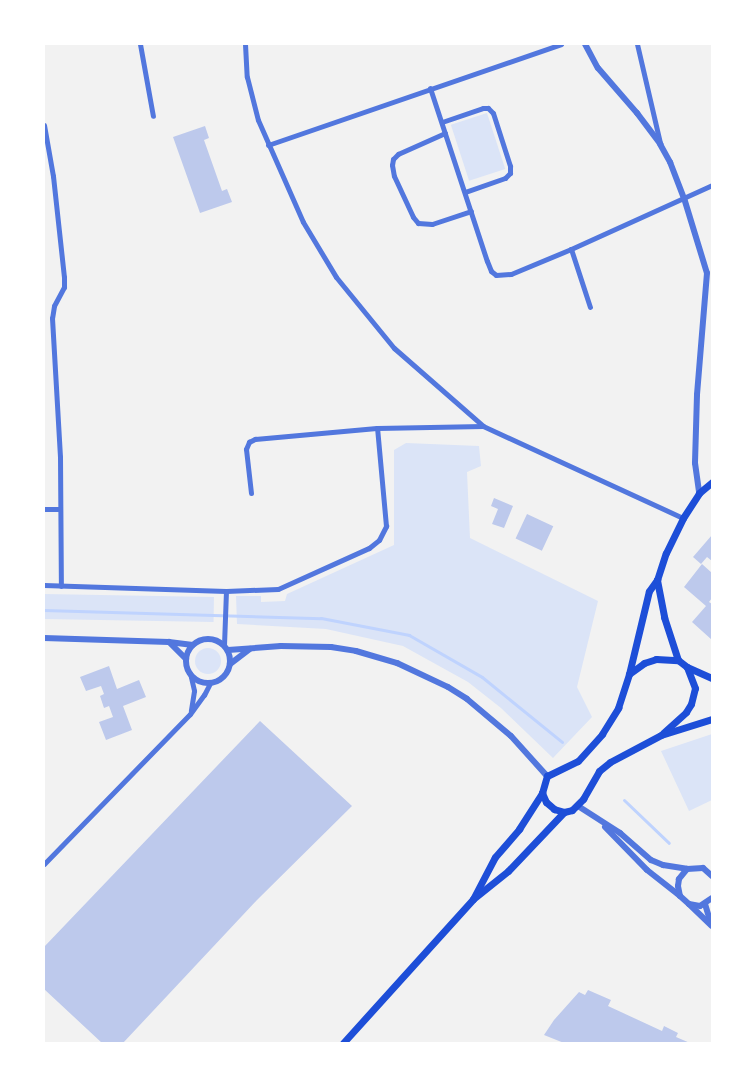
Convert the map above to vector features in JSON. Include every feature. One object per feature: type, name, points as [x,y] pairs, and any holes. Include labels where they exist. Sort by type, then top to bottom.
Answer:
[{"type":"main road","points":[[473,899],[495,857],[519,829],[542,793],[547,776],[578,761],[602,734],[618,708],[629,674],[646,600],[657,580],[666,553],[683,518],[699,493],[712,482]]},
{"type":"main road","points":[[657,580],[664,617],[678,660]]},
{"type":"main road","points":[[629,674],[644,663],[656,659],[678,660],[688,667],[712,678]]},
{"type":"main road","points":[[661,735],[686,712],[691,704],[695,688],[688,667]]},
{"type":"main road","points":[[343,1043],[473,899],[508,871],[564,812],[578,806],[599,771],[610,762],[661,735],[712,719]]},
{"type":"main road","points":[[542,793],[546,802],[554,809],[564,812]]},
{"type":"street","points":[[140,44],[153,116]]},
{"type":"street","points":[[246,44],[251,98],[268,145],[303,222],[336,277],[365,315],[394,348],[483,426],[683,518]]},
{"type":"street","points":[[268,145],[561,44]]},
{"type":"street","points":[[585,44],[598,68],[638,113],[660,144]]},
{"type":"street","points":[[637,44],[660,144],[684,198],[707,273],[696,396],[695,463],[699,493]]},
{"type":"street","points":[[430,88],[491,271],[496,275],[511,274],[712,185]]},
{"type":"street","points":[[442,122],[488,108],[493,113],[510,166],[510,173],[505,178],[464,192]]},
{"type":"street","points":[[44,125],[53,176],[64,277],[64,287],[54,306],[52,318],[60,457],[61,586]]},
{"type":"street","points":[[445,133],[398,154],[393,159],[394,176],[418,223],[432,224],[471,211]]},
{"type":"street","points":[[571,249],[590,307]]},
{"type":"street","points":[[707,273],[712,279]]},
{"type":"street","points":[[251,494],[246,449],[249,442],[255,439],[377,428],[483,426]]},
{"type":"street","points":[[44,585],[226,593],[285,587],[369,548],[379,540],[386,526],[377,428]]},
{"type":"street","points":[[44,508],[60,509]]},
{"type":"street","points":[[226,593],[226,648],[230,664]]},
{"type":"street","points":[[44,638],[169,642],[193,645],[205,639],[212,639],[226,648],[331,647],[376,656],[419,672],[448,687],[489,716],[524,748],[547,776]]},
{"type":"street","points":[[169,642],[186,659],[194,691],[190,714]]},
{"type":"street","points":[[186,659],[193,645]]},
{"type":"street","points":[[190,673],[202,682],[210,683],[222,678],[230,664],[251,648]]},
{"type":"street","points":[[44,864],[190,714],[210,683]]},
{"type":"street","points":[[578,806],[600,822],[620,833],[657,863],[687,870],[703,868],[712,876]]},
{"type":"street","points":[[600,822],[648,870],[680,896],[712,926]]},
{"type":"street","points":[[680,896],[678,879],[687,870]]},
{"type":"street","points":[[689,904],[705,904],[712,898]]},
{"type":"street","points":[[705,904],[712,926]]},
{"type":"shaded area","points":[[487,113],[505,169],[469,181],[451,125]]},
{"type":"shaded area","points":[[406,443],[479,446],[481,466],[467,472],[470,538],[598,601],[577,687],[592,717],[553,758],[501,708],[468,682],[403,646],[326,629],[237,624],[236,596],[261,596],[261,602],[285,601],[287,594],[394,545],[394,450]]},
{"type":"shaded area","points":[[44,594],[214,597],[214,622],[44,619]]},
{"type":"shaded area","points":[[208,648],[217,652],[221,661],[217,670],[208,674],[199,670],[195,661],[199,652]]},
{"type":"shaded area","points":[[712,734],[712,800],[689,811],[661,751]]},
{"type":"building","points":[[205,126],[209,138],[204,140],[222,191],[227,189],[232,202],[200,213],[173,137]]},
{"type":"building","points":[[494,498],[513,506],[504,528],[492,524],[498,509],[491,506]]},
{"type":"building","points":[[527,514],[553,526],[542,551],[516,538]]},
{"type":"building","points":[[712,535],[712,561],[707,557],[701,564],[693,557]]},
{"type":"building","points":[[702,564],[712,573],[712,598],[709,602],[712,604],[712,640],[692,622],[706,606],[684,587]]},
{"type":"building","points":[[109,666],[117,689],[139,680],[146,697],[123,706],[132,730],[106,740],[99,722],[113,717],[109,706],[104,708],[100,696],[104,694],[101,686],[86,691],[80,677]]},
{"type":"building","points":[[260,721],[352,806],[257,900],[123,1043],[102,1043],[44,989],[44,947]]},
{"type":"building","points":[[588,990],[611,1000],[608,1006],[662,1031],[664,1026],[678,1033],[676,1037],[690,1043],[564,1043],[544,1035],[554,1020],[579,992],[585,995]]},
{"type":"waterway","points":[[44,610],[321,618],[409,635],[482,677],[562,742]]},
{"type":"waterway","points":[[624,800],[669,843]]}]
